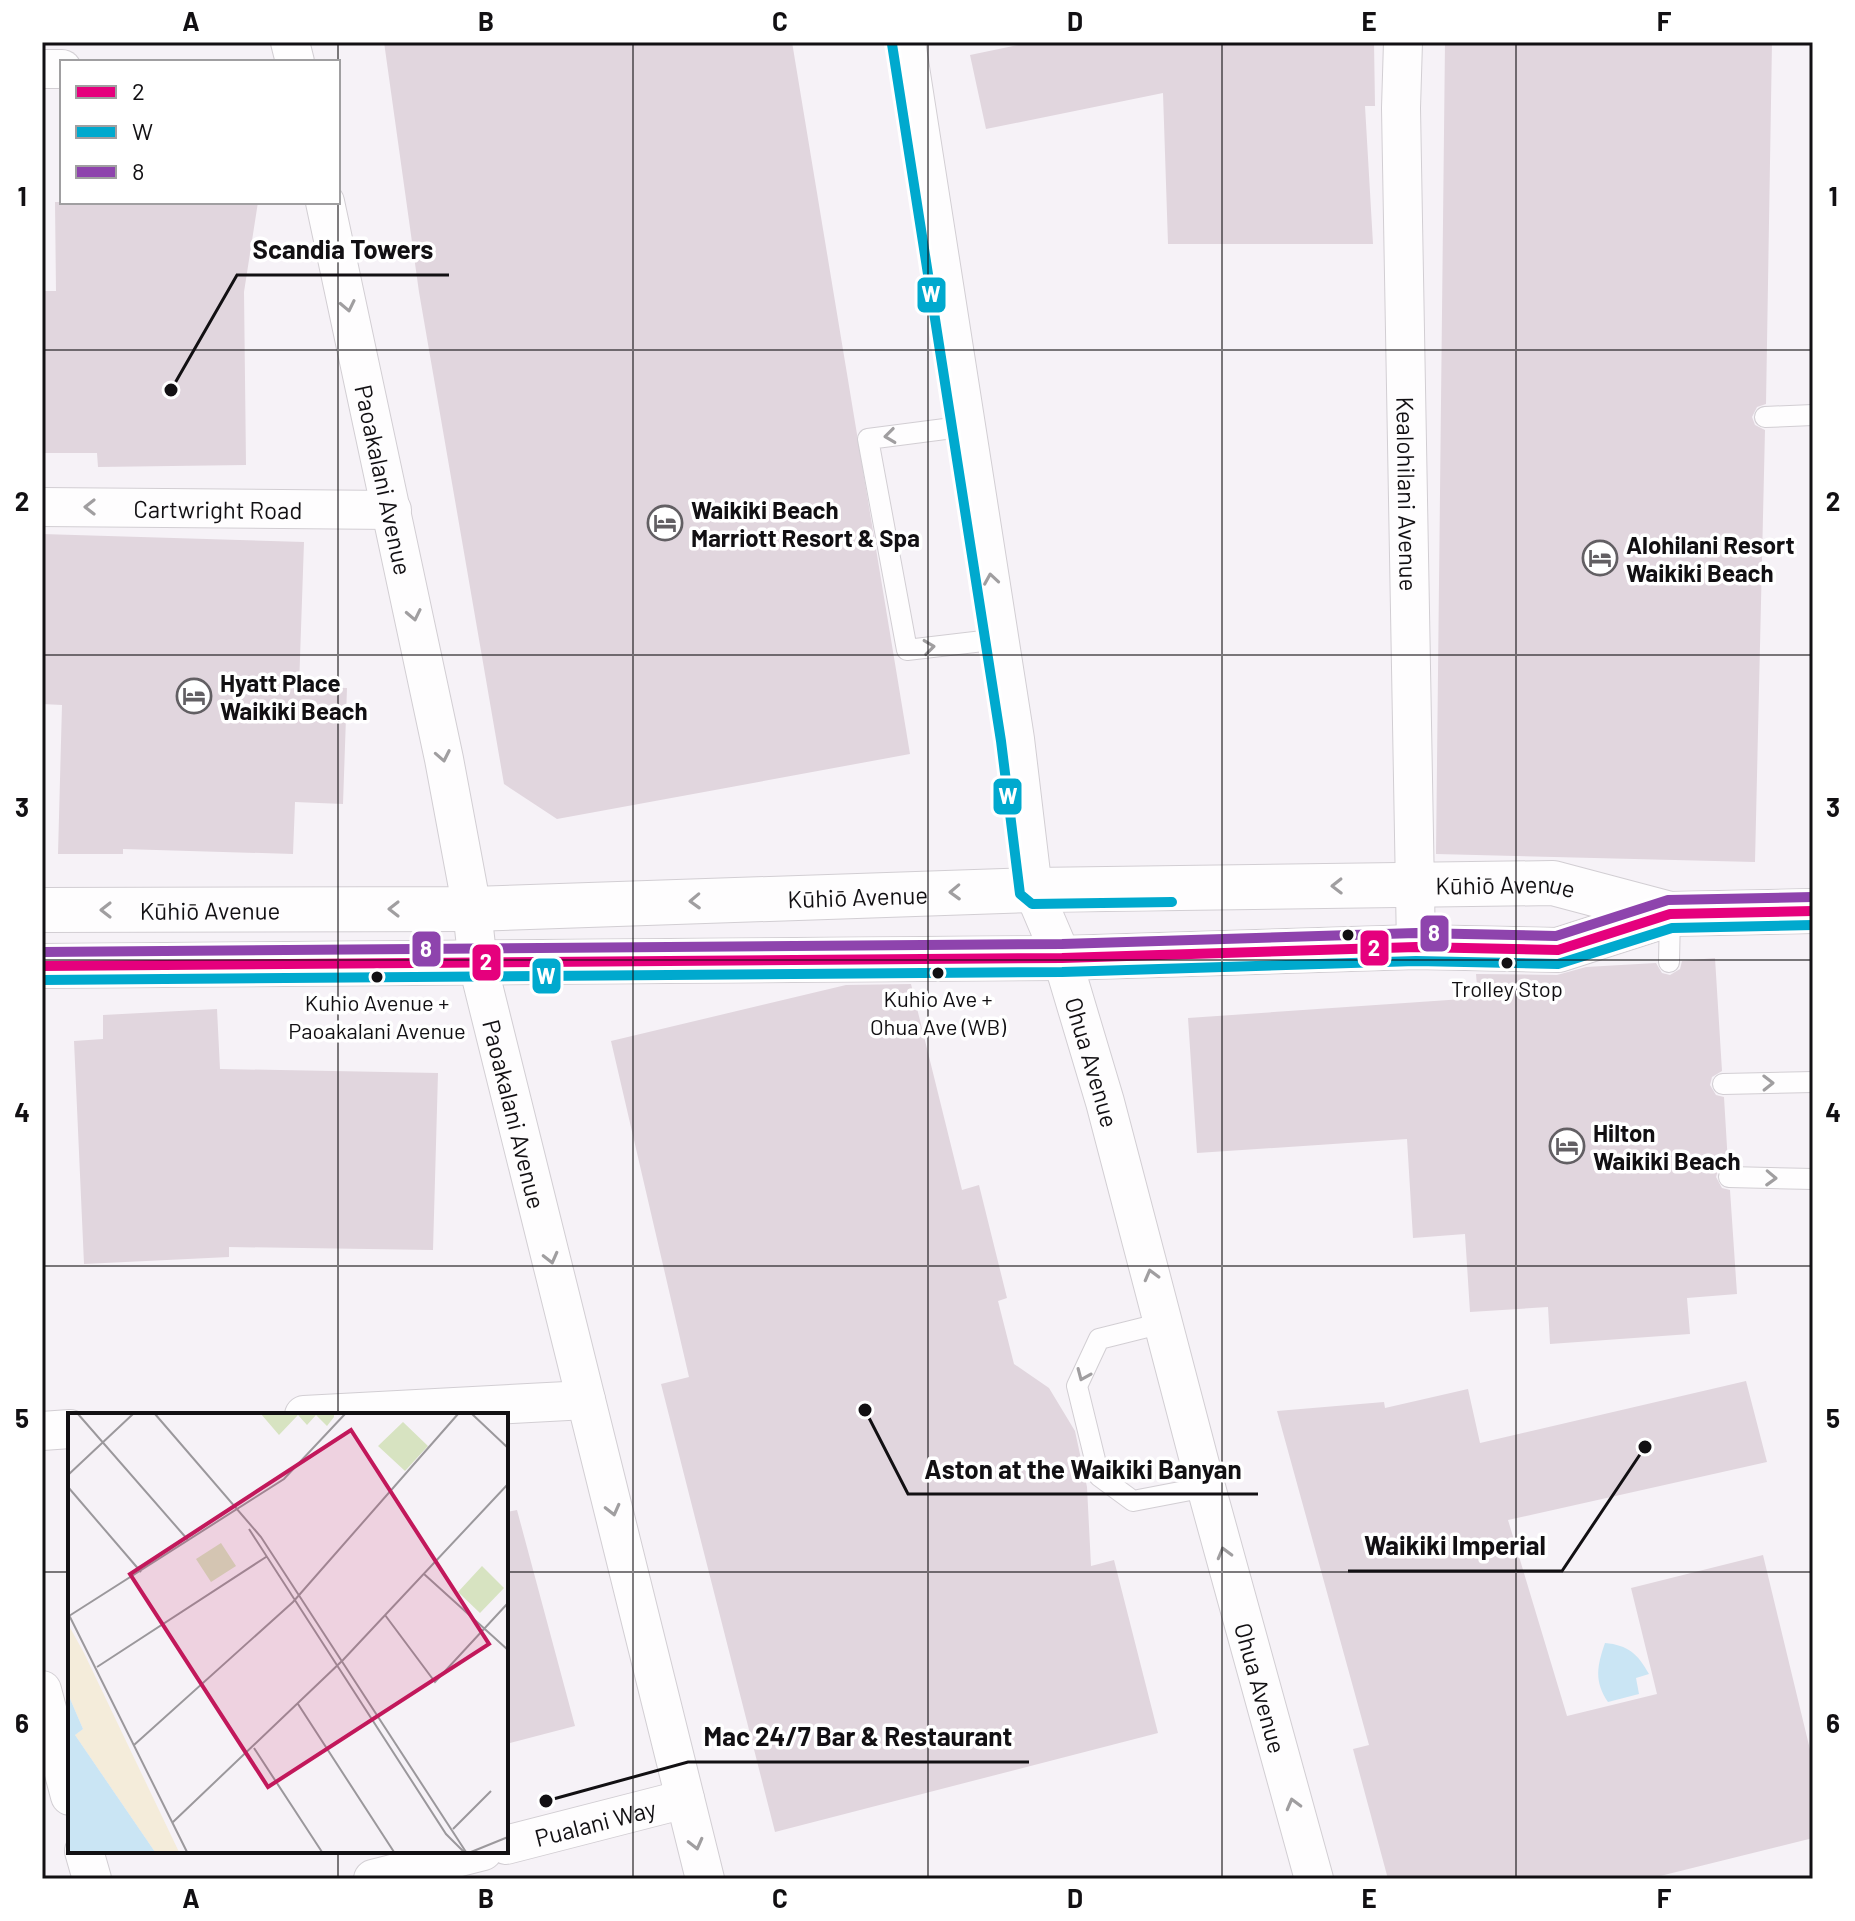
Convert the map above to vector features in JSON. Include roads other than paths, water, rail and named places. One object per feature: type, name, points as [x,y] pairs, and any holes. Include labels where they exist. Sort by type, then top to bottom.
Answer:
[{"type":"street","name":"Ohua Avenue","points":[[906,42],[1000,639],[1033,890],[1062,958],[1105,1102],[1206,1487],[1314,1879]]},
{"type":"street","name":"Kealohilani Avenue","points":[[1403,42],[1402,167],[1416,947]]},
{"type":"street","name":"Paoakalani Avenue","points":[[325,204],[392,510],[472,909],[478,965],[705,1879]]},
{"type":"street","name":"Cartwright Road","points":[[42,507],[392,510]]},
{"type":"street","name":"Kūhiō Avenue","points":[[42,910],[472,909],[1033,890],[1553,883],[1670,914],[1813,911]]},
{"type":"street","points":[[174,910],[178,966]]},
{"type":"street","name":"Kūhiō Avenue","points":[[42,966],[478,965],[1062,958],[1416,947],[1558,950],[1670,914]]},
{"type":"street","points":[[342,1413],[586,1400]]},
{"type":"street","points":[[42,1431],[68,1429]]},
{"type":"street","points":[[42,1690],[68,1788]]},
{"type":"street","name":"Pualani Way","points":[[508,1844],[685,1799]]},
{"type":"street","points":[[85,1853],[92,1879]]},
{"type":"street","points":[[373,1879],[475,1853]]},
{"type":"lane","points":[[1765,417],[1813,415]]},
{"type":"lane","points":[[968,426],[868,439],[907,650],[1000,639]]},
{"type":"lane","points":[[1669,962],[1670,914]]},
{"type":"lane","points":[[1723,1084],[1813,1082]]},
{"type":"lane","points":[[1729,1177],[1813,1179]]},
{"type":"lane","points":[[1163,1323],[1099,1339],[1077,1386],[1099,1476],[1133,1501],[1206,1487]]},
{"type":"water","points":[[1605,1643],[1626,1648],[1645,1667],[1649,1674],[1636,1678],[1639,1694],[1608,1702],[1600,1687],[1598,1673]]},
{"type":"place","name":"Scandia Towers","points":[[171,390]]},
{"type":"place","name":"Waikiki Beach Marriott Resort & Spa","points":[[665,523]]},
{"type":"place","name":"Alohilani Resort Waikiki Beach","points":[[1600,558]]},
{"type":"place","name":"Hyatt Place Waikiki Beach","points":[[194,696]]},
{"type":"place","name":"Trolley Stop","points":[[1507,963]]},
{"type":"place","name":"Kuhio Ave + Ohua Ave (WB)","points":[[938,973]]},
{"type":"place","name":"Kuhio Avenue + Paoakalani Avenue","points":[[377,977]]},
{"type":"place","name":"Hilton Waikiki Beach","points":[[1567,1146]]},
{"type":"place","name":"Aston at the Waikiki Banyan","points":[[865,1410]]},
{"type":"place","name":"Waikiki Imperial","points":[[1645,1447]]},
{"type":"place","name":"Mac 24/7 Bar & Restaurant","points":[[546,1801]]}]
